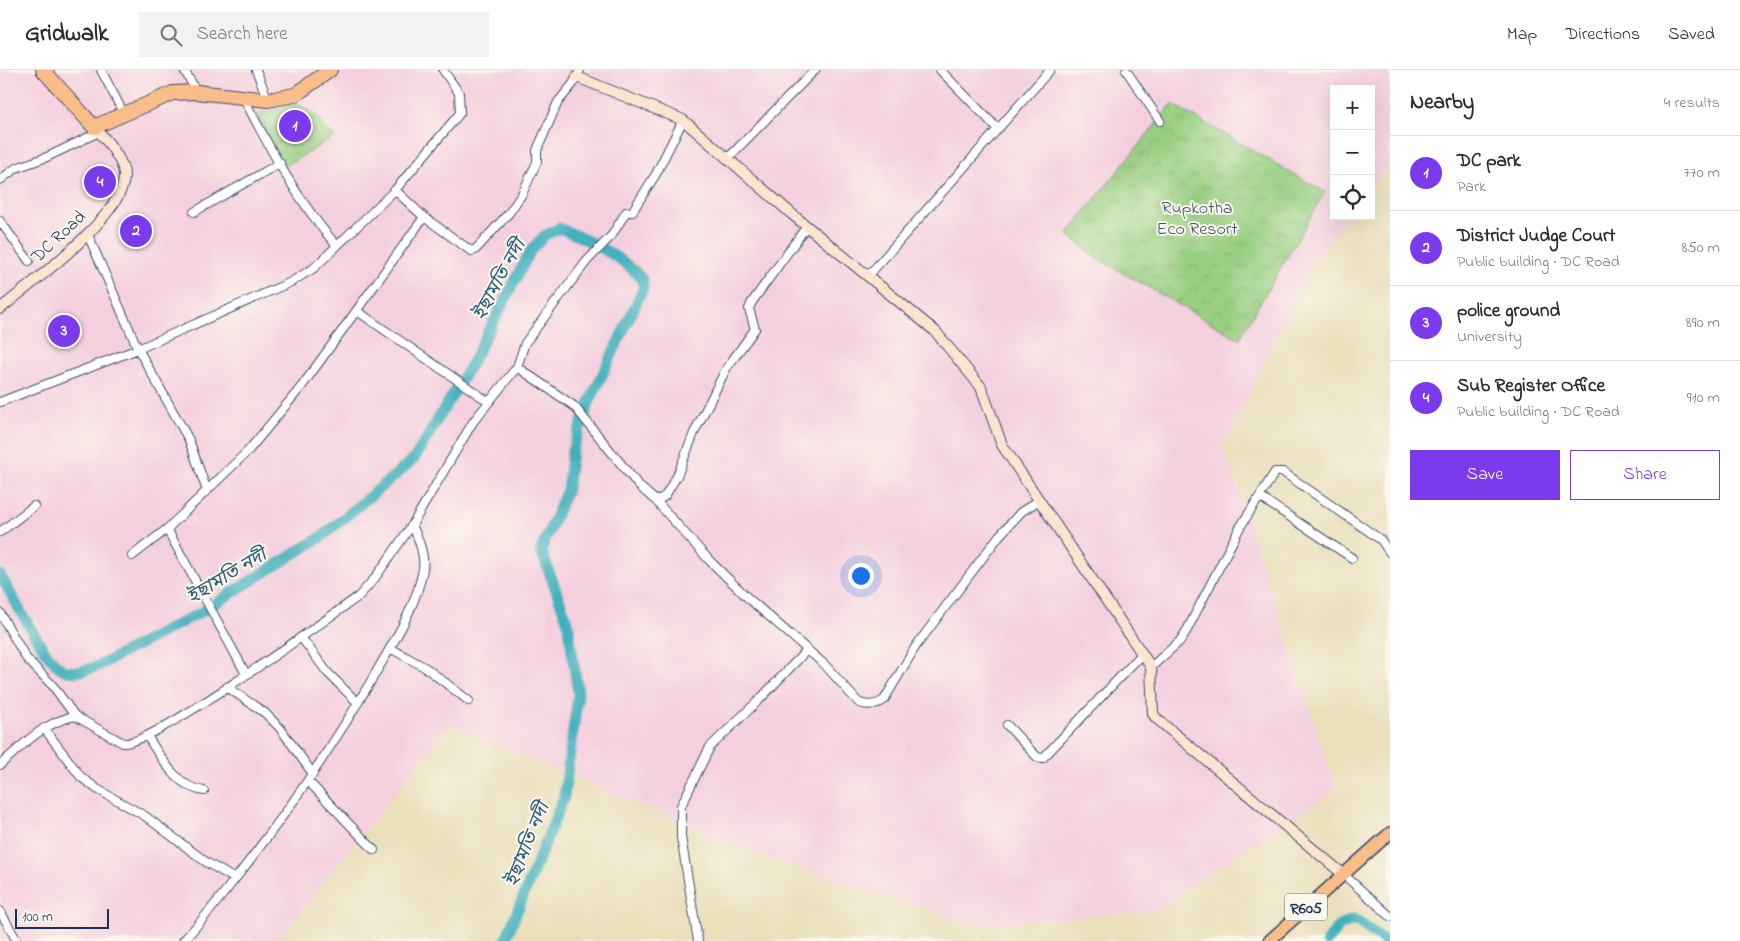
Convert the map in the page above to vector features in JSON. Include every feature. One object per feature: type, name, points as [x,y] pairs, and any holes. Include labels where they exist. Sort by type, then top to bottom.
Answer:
[{"type":"highway","points":[[43,70],[97,129],[124,114],[173,93],[198,92],[268,100],[295,95],[322,73]]},
{"type":"main road","name":"R605","points":[[1269,941],[1390,833]]},
{"type":"street","points":[[101,70],[124,114]]},
{"type":"street","points":[[184,70],[198,92]]},
{"type":"street","points":[[256,70],[268,100]]},
{"type":"street","points":[[0,402],[138,349],[290,282],[314,268],[395,190],[460,113],[459,93],[443,70]]},
{"type":"street","points":[[728,158],[814,70]]},
{"type":"street","points":[[940,70],[997,128]]},
{"type":"street","points":[[1126,70],[1160,121]]},
{"type":"street","points":[[869,275],[1048,71]]},
{"type":"street","points":[[395,190],[424,217],[471,251],[478,247],[509,213],[522,194],[537,162],[537,150],[558,102],[579,73],[683,120],[807,226],[935,331],[982,387],[1002,445],[1151,667],[1154,714],[1157,719],[1343,874],[1390,916]]},
{"type":"street","points":[[243,97],[312,218],[337,246]]},
{"type":"street","points":[[0,613],[26,658],[53,686],[75,716],[123,743],[147,736],[227,687],[359,596],[386,564],[412,525],[454,452],[489,402],[517,367],[525,343],[586,262],[604,244],[626,212],[632,212],[642,199],[683,120]]},
{"type":"street","points":[[0,180],[16,168],[46,157],[97,129]]},
{"type":"street","name":"DC Road","points":[[0,309],[88,235],[112,204],[123,186],[125,177],[110,145],[97,129]]},
{"type":"street","points":[[194,212],[280,163]]},
{"type":"street","points":[[132,556],[167,529],[182,511],[207,491],[248,451],[302,386],[424,217]]},
{"type":"street","points":[[0,221],[29,261]]},
{"type":"street","points":[[656,501],[665,496],[677,476],[694,433],[726,369],[755,329],[749,309],[752,302],[807,226]]},
{"type":"street","points":[[88,235],[138,349],[189,440],[207,491]]},
{"type":"street","points":[[357,311],[489,402]]},
{"type":"street","points":[[517,367],[574,406],[639,486],[656,501],[710,561],[824,664],[858,702],[863,705],[880,703],[916,646],[999,536],[1021,512],[1038,501]]},
{"type":"street","points":[[1151,667],[1183,637],[1239,529],[1275,472],[1282,472],[1376,536],[1390,553]]},
{"type":"street","points":[[1260,497],[1352,558]]},
{"type":"street","points":[[0,532],[34,506]]},
{"type":"street","points":[[183,941],[234,880],[310,778],[390,648],[415,599],[424,567],[418,538],[412,525]]},
{"type":"street","points":[[167,529],[246,674]]},
{"type":"street","points":[[301,637],[327,672],[358,702]]},
{"type":"street","points":[[390,648],[426,668],[469,701]]},
{"type":"street","points":[[698,941],[681,837],[681,806],[710,746],[760,699],[807,650]]},
{"type":"street","points":[[1007,725],[1037,757],[1043,758],[1142,654]]},
{"type":"street","points":[[227,687],[265,713],[275,723],[292,743],[310,778],[374,850]]},
{"type":"street","points":[[0,764],[58,719],[75,716]]},
{"type":"street","points":[[44,728],[81,777],[110,797],[144,816],[206,862],[234,880]]},
{"type":"street","points":[[147,736],[180,779],[197,790],[204,791]]},
{"type":"street","points":[[0,911],[17,941]]},
{"type":"shaded area","points":[[0,70],[1390,70],[1390,162],[1375,182],[1375,85],[1330,85],[1330,220],[1346,220],[1310,267],[1223,447],[1336,789],[1155,911],[975,925],[756,854],[449,725],[277,941],[0,941]]},
{"type":"green space","points":[[297,103],[317,116],[334,137],[285,166],[257,115]]},
{"type":"green space","name":"Rupkotha Eco Resort","points":[[1172,104],[1325,192],[1239,339],[1097,258],[1067,234]]},
{"type":"waterway","name":"ইছামতি নদী","points":[[0,575],[39,642],[57,665],[64,670],[72,672],[98,666],[205,610],[324,535],[414,459],[474,359],[531,250],[544,236],[559,228],[593,243],[625,263],[643,280],[643,289],[589,403],[572,451],[567,490],[541,550],[568,623],[578,694],[564,797],[505,941]]},
{"type":"waterway","name":"ইছামতি নদী","points":[[1327,941],[1339,926],[1354,919],[1385,941]]},
{"type":"place","name":"DC park","points":[[295,126]]},
{"type":"place","name":"Sub Register Office","points":[[100,182]]},
{"type":"place","name":"District Judge Court","points":[[136,231]]},
{"type":"place","name":"police ground","points":[[64,331]]}]
